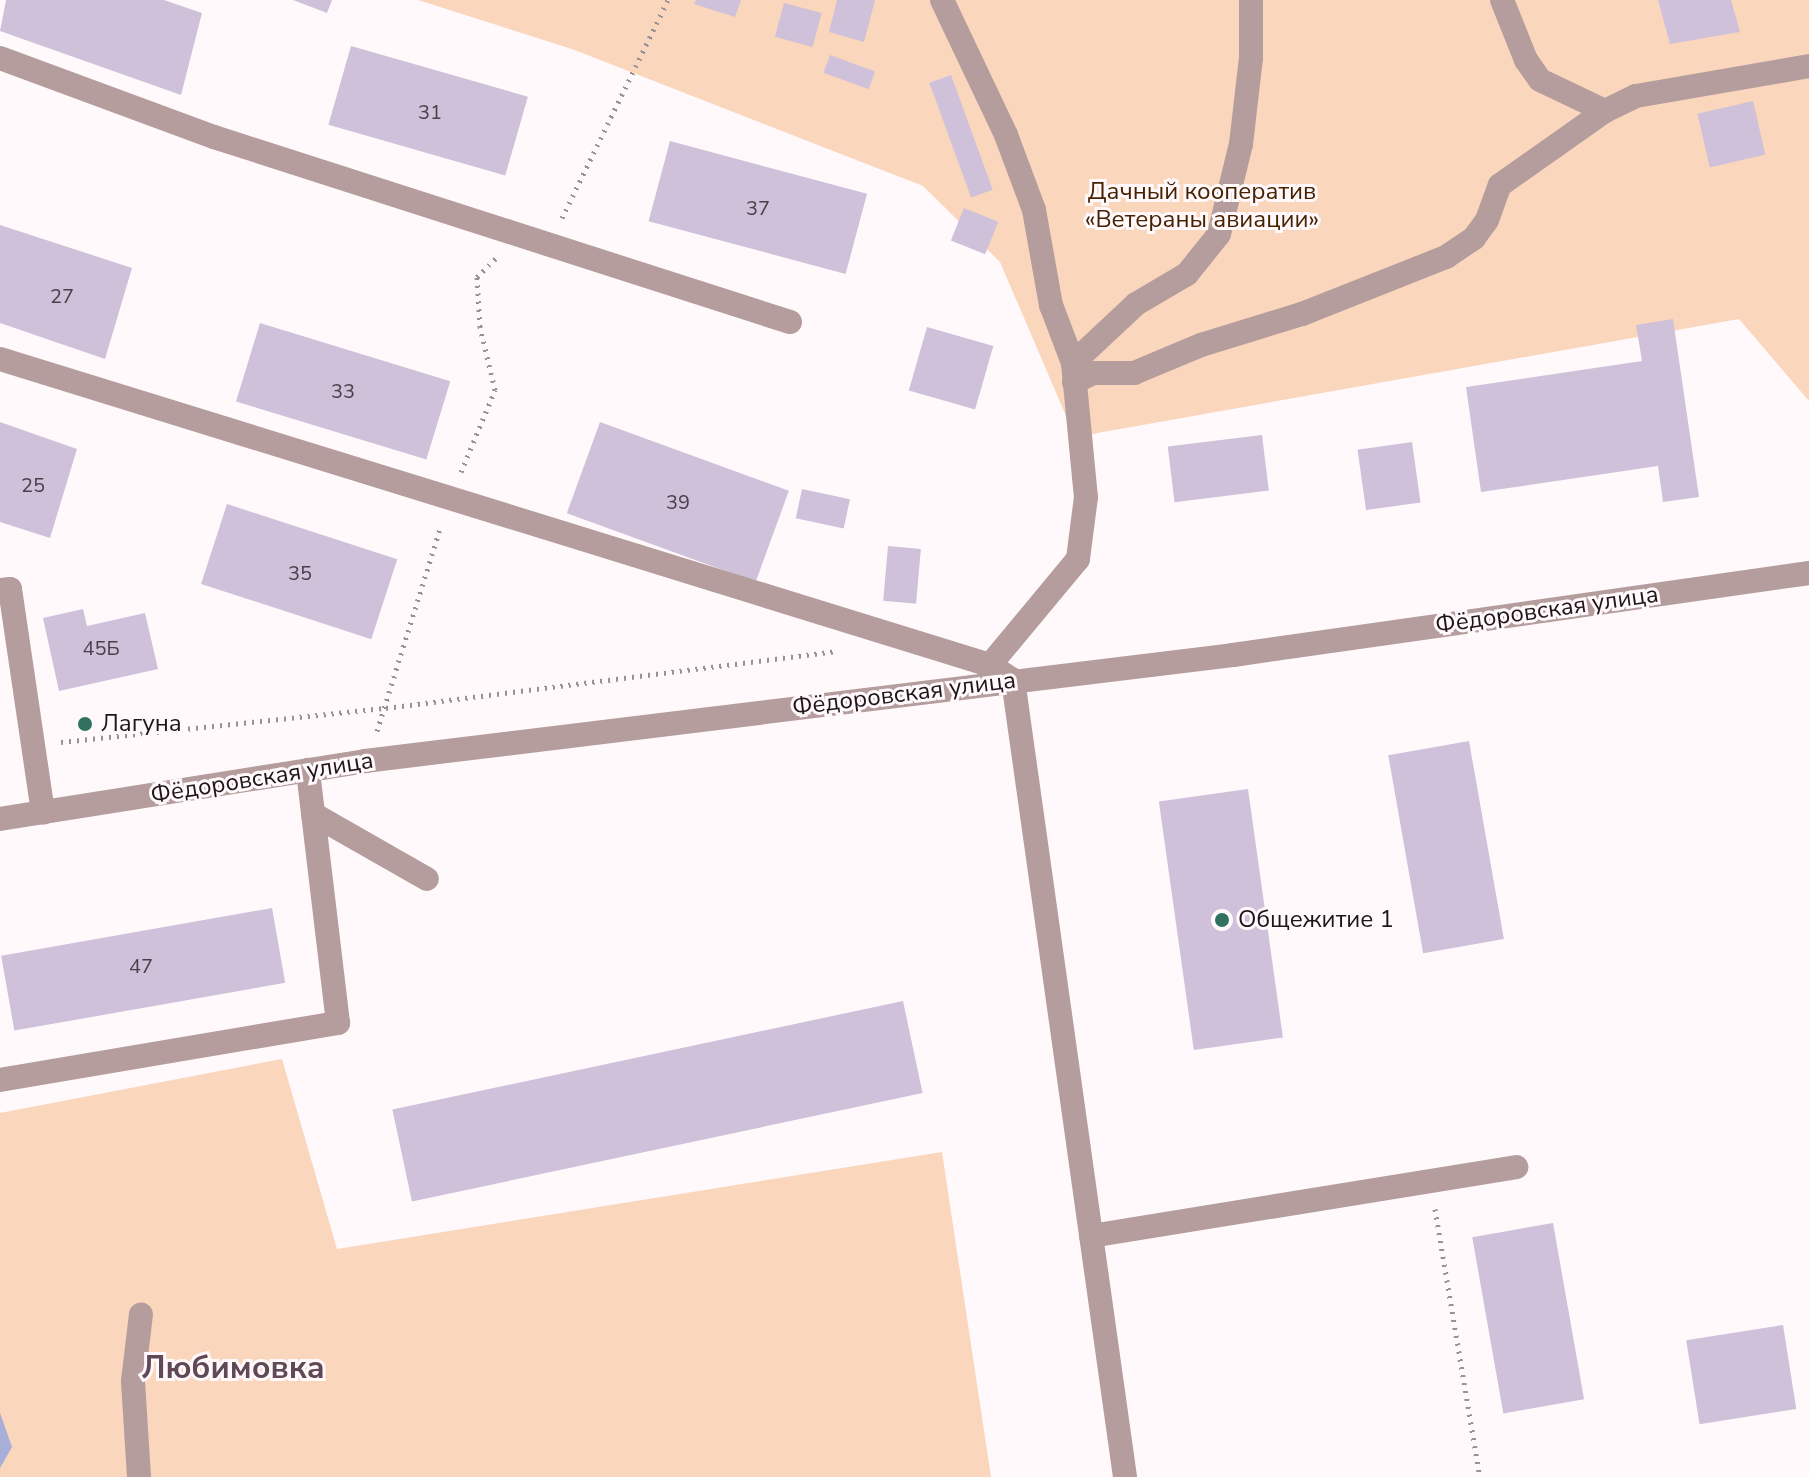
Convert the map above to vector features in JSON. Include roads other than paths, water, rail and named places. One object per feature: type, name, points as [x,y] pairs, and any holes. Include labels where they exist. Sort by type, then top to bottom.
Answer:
[{"type":"street","points":[[942,0],[969,52],[1034,210],[1051,305],[1073,373],[1086,497],[1078,559],[990,665]]},
{"type":"street","points":[[1073,373],[1136,304],[1187,274],[1219,234],[1241,144],[1251,58],[1251,0]]},
{"type":"street","points":[[1502,0],[1526,60],[1540,80],[1605,111]]},
{"type":"street","points":[[0,58],[214,137],[790,322]]},
{"type":"street","points":[[1073,373],[1134,373],[1201,345],[1302,314],[1446,257],[1474,238],[1487,220],[1500,185],[1605,111],[1636,96],[1809,66]]},
{"type":"street","points":[[0,359],[990,665],[1013,680],[1125,1477]]},
{"type":"street","name":"Фёдоровская улица","points":[[0,819],[365,761],[1233,655],[1809,573]]},
{"type":"street","points":[[0,590],[10,589],[43,813]]},
{"type":"street","points":[[0,1080],[338,1023],[308,770]]},
{"type":"street","points":[[313,814],[427,879]]},
{"type":"street","points":[[1091,1236],[1516,1167]]},
{"type":"street","points":[[139,1477],[133,1381],[141,1314]]},
{"type":"water","points":[[0,1413],[12,1447],[0,1468]]},
{"type":"place","name":"Лагуна","points":[[85,724]]},
{"type":"place","name":"Общежитие 1","points":[[1222,920]]},
{"type":"district","name":"Любимовка","points":[[233,1368]]},
{"type":"park label","name":"Дачный кооператив «Ветераны авиации»","points":[[1202,206]]}]
